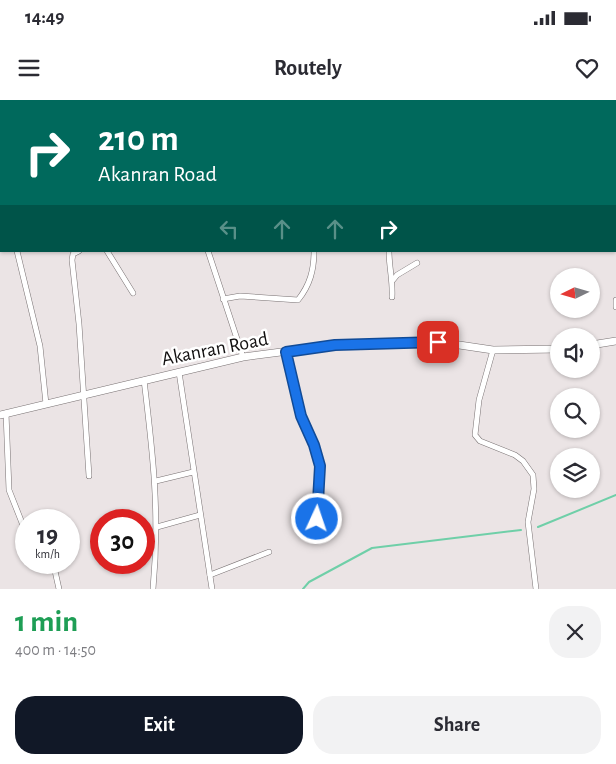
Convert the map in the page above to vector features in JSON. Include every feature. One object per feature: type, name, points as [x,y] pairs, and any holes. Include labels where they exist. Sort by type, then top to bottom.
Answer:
[{"type":"main road","points":[[600,344],[616,341]]},
{"type":"main road","name":"Akanran Road","points":[[3,414],[243,357],[335,345],[438,342],[493,350],[550,349]]},
{"type":"street","points":[[18,252],[40,346],[46,404]]},
{"type":"street","points":[[77,252],[73,254],[72,260],[85,394],[89,476]]},
{"type":"street","points":[[108,252],[133,293]]},
{"type":"street","points":[[208,252],[243,357]]},
{"type":"street","points":[[223,299],[240,296],[298,300],[306,289],[313,271],[314,252]]},
{"type":"street","points":[[390,252],[389,269],[393,280],[392,297]]},
{"type":"street","points":[[393,280],[397,275],[417,263]]},
{"type":"street","points":[[616,300],[616,307]]},
{"type":"street","points":[[493,350],[479,400],[476,436],[480,441],[523,460],[532,475],[534,489],[528,522],[536,589]]},
{"type":"street","points":[[286,352],[301,416],[314,445],[320,466],[317,535]]},
{"type":"street","points":[[178,372],[212,589]]},
{"type":"street","points":[[144,380],[156,481],[157,527],[153,589]]},
{"type":"street","points":[[3,414],[9,490],[17,509]]},
{"type":"street","points":[[156,481],[193,472]]},
{"type":"street","points":[[157,527],[200,515]]},
{"type":"street","points":[[210,575],[269,552]]},
{"type":"street","points":[[56,574],[60,589]]},
{"type":"waterway","points":[[538,527],[616,495]]},
{"type":"waterway","points":[[303,589],[309,582],[372,548],[521,530]]},
{"type":"route","points":[[317,519],[320,466],[292,387],[286,352],[335,345],[438,342]]}]
